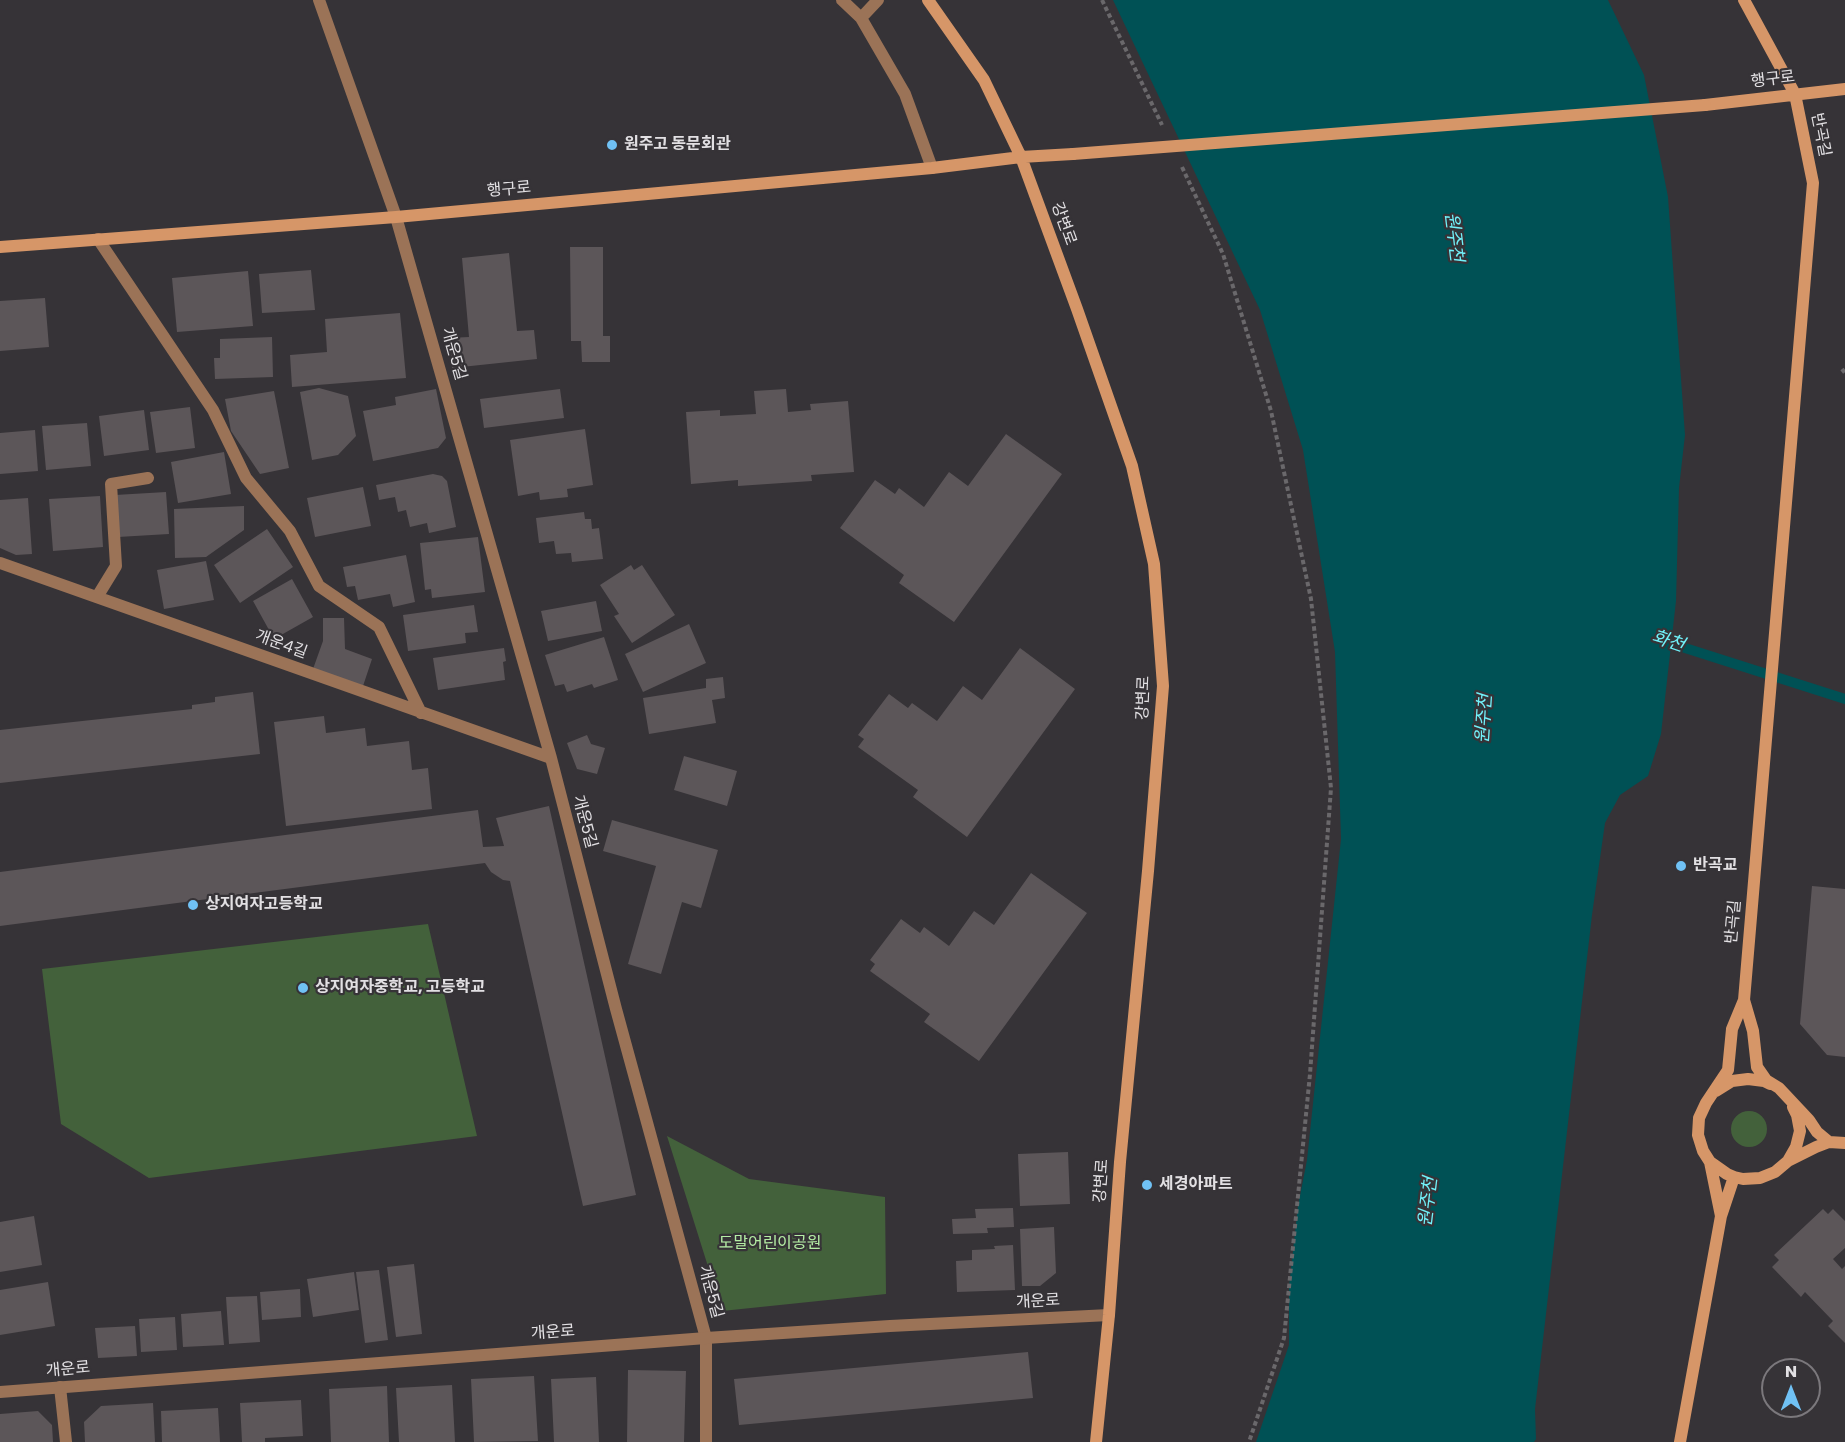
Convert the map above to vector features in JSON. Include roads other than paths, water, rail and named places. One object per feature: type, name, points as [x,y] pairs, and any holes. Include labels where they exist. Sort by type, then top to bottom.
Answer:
[{"type":"street","name":"개운5길","points":[[320,0],[396,216],[550,758],[706,1338],[706,1442]]},
{"type":"street","points":[[842,0],[861,18],[905,94],[932,168]]},
{"type":"street","points":[[861,18],[878,0]]},
{"type":"street","name":"강변로","points":[[928,0],[984,80],[1021,157],[1132,466],[1154,564],[1163,686],[1096,1442]]},
{"type":"street","name":"반곡길","points":[[1743,1000],[1813,183],[1795,94],[1744,0]]},
{"type":"street","name":"행구로","points":[[0,247],[396,216],[932,168],[1021,157],[1705,105],[1845,89]]},
{"type":"street","points":[[98,239],[213,410],[246,478],[290,531],[319,586],[379,627],[421,712]]},
{"type":"street","points":[[97,597],[116,566],[111,484],[148,478]]},
{"type":"street","name":"개운4길","points":[[0,563],[550,758]]},
{"type":"street","points":[[1743,1000],[1753,1031],[1756,1067],[1766,1080],[1779,1088],[1817,1132],[1829,1142]]},
{"type":"street","points":[[1721,1216],[1710,1162],[1703,1151],[1698,1135],[1699,1118],[1706,1102],[1728,1070],[1732,1029],[1743,1000]]},
{"type":"street","points":[[1706,1102],[1717,1089],[1732,1081],[1748,1079],[1764,1081],[1779,1088]]},
{"type":"street","points":[[1788,1161],[1796,1147],[1800,1131],[1797,1115],[1790,1100]]},
{"type":"street","points":[[1710,1162],[1727,1174],[1743,1179],[1760,1178],[1775,1172],[1788,1161],[1829,1142],[1845,1143]]},
{"type":"street","points":[[1680,1442],[1721,1216],[1734,1176]]},
{"type":"street","name":"개운로","points":[[0,1392],[706,1338],[1109,1315]]},
{"type":"street","points":[[60,1387],[66,1442]]},
{"type":"water","name":"원주천","points":[[1113,0],[1608,0],[1644,75],[1668,197],[1685,435],[1679,488],[1676,601],[1661,734],[1648,776],[1620,795],[1605,823],[1592,915],[1535,1409],[1536,1439],[1534,1442],[1256,1442],[1289,1345],[1289,1287],[1298,1206],[1307,1160],[1341,839],[1335,652],[1303,450],[1260,310]]},
{"type":"waterway","name":"화천","points":[[1660,640],[1845,699]]},
{"type":"place","name":"원주고 동문회관","points":[[612,145]]},
{"type":"place","name":"반곡교","points":[[1681,866]]},
{"type":"place","name":"상지여자고등학교","points":[[193,905]]},
{"type":"place","name":"상지여자중학교, 고등학교","points":[[303,988]]},
{"type":"place","name":"세경아파트","points":[[1147,1185]]},
{"type":"park label","name":"도말어린이공원","points":[[770,1244]]}]
